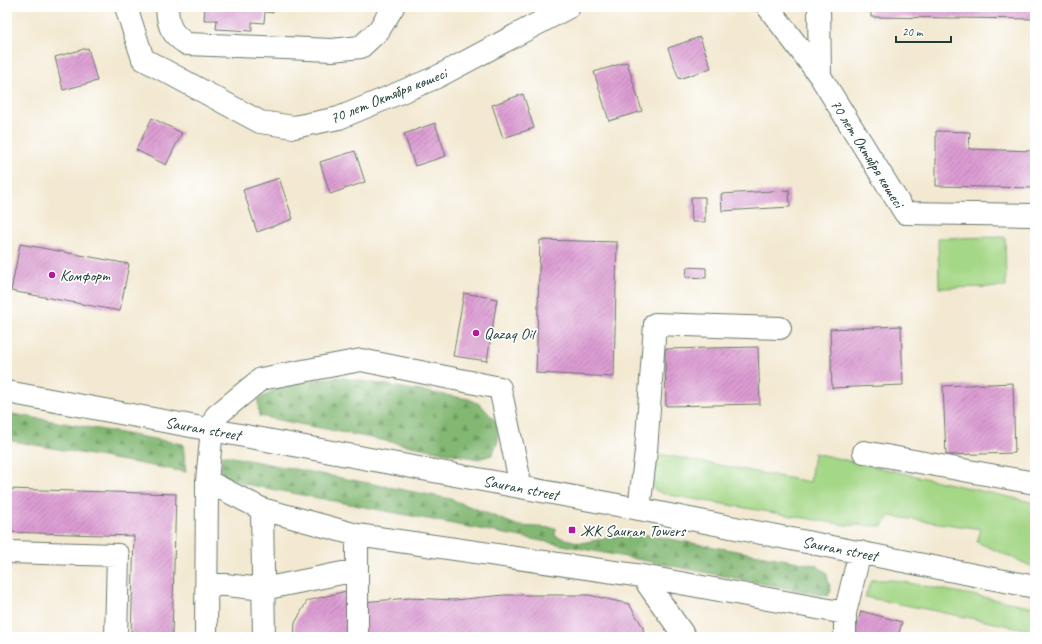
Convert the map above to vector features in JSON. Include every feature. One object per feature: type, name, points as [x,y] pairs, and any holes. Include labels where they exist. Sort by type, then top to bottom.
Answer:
[{"type":"street","name":"70 лет Октября көшесі","points":[[126,7],[143,59],[260,122],[294,127],[339,118],[437,77],[570,7]]},
{"type":"street","points":[[167,7],[168,21],[175,36],[187,44],[332,50],[361,47],[379,30],[393,7]]},
{"type":"street","name":"70 лет Октября көшесі","points":[[768,7],[820,76],[905,213],[1035,215]]},
{"type":"street","points":[[819,7],[820,76]]},
{"type":"street","points":[[639,509],[646,451],[655,324],[780,328]]},
{"type":"street","points":[[206,637],[207,481],[212,429],[216,416],[261,379],[361,360],[500,388],[518,472],[516,486]]},
{"type":"street","name":"Sauran street","points":[[7,392],[639,509],[1035,587]]},
{"type":"street","points":[[864,452],[1035,484]]},
{"type":"street","points":[[207,481],[262,509],[357,534],[642,576],[845,612]]},
{"type":"street","points":[[262,509],[264,637]]},
{"type":"street","points":[[357,534],[357,637]]},
{"type":"street","points":[[7,552],[118,555],[116,637]]},
{"type":"street","points":[[845,637],[845,612],[860,552]]},
{"type":"street","points":[[207,583],[263,589],[357,570]]},
{"type":"street","points":[[642,576],[685,637]]},
{"type":"green space","points":[[1005,237],[1006,287],[939,288],[938,238]]},
{"type":"green space","points":[[338,377],[469,399],[481,405],[497,423],[498,441],[492,455],[478,459],[259,416],[258,400],[286,383]]},
{"type":"green space","points":[[7,413],[183,444],[186,472],[7,440]]},
{"type":"green space","points":[[654,453],[810,482],[814,453],[1035,503],[1035,568],[977,542],[981,529],[889,516],[883,526],[845,525],[664,494],[655,490],[650,479]]},
{"type":"green space","points":[[222,455],[451,499],[519,526],[556,528],[555,536],[581,543],[636,533],[815,565],[826,572],[831,591],[828,596],[245,484],[221,474]]},
{"type":"green space","points":[[871,580],[893,580],[1035,607],[1035,631],[865,597]]},
{"type":"building","points":[[205,7],[273,7],[273,13],[265,12],[264,23],[252,22],[252,31],[216,29],[217,20],[204,20]]},
{"type":"building","points":[[871,7],[1035,7],[1035,19],[871,17]]},
{"type":"building","points":[[700,37],[711,68],[679,79],[668,48]]},
{"type":"building","points":[[88,48],[97,81],[63,90],[55,57]]},
{"type":"building","points":[[627,62],[642,111],[609,121],[594,72]]},
{"type":"building","points":[[523,94],[534,128],[503,138],[492,105]]},
{"type":"building","points":[[152,118],[182,133],[166,165],[136,150]]},
{"type":"building","points":[[435,123],[446,156],[415,166],[404,134]]},
{"type":"building","points":[[936,131],[970,132],[969,149],[1035,151],[1035,188],[936,186]]},
{"type":"building","points":[[355,151],[365,182],[330,194],[320,162]]},
{"type":"building","points":[[279,178],[293,219],[257,232],[243,190]]},
{"type":"building","points":[[789,190],[790,207],[722,211],[721,194]]},
{"type":"building","points":[[691,197],[705,197],[705,222],[692,222]]},
{"type":"building","points":[[540,240],[617,242],[614,377],[536,373]]},
{"type":"building","points":[[20,244],[129,264],[120,311],[11,291]]},
{"type":"building","points":[[687,267],[706,268],[706,278],[686,277]]},
{"type":"building","points":[[464,293],[497,299],[487,361],[453,356]]},
{"type":"building","points":[[901,326],[903,385],[832,388],[830,329]]},
{"type":"building","points":[[758,347],[760,404],[666,406],[665,349]]},
{"type":"building","points":[[1013,383],[1015,453],[946,455],[943,386]]},
{"type":"building","points":[[7,489],[176,494],[172,637],[131,637],[134,536],[7,532]]},
{"type":"building","points":[[346,591],[351,635],[343,637],[294,637],[295,623],[307,601]]},
{"type":"building","points":[[504,595],[589,595],[629,604],[643,627],[644,637],[363,637],[362,602],[409,598],[455,600]]},
{"type":"building","points":[[861,611],[902,622],[898,637],[854,637]]},
{"type":"place","name":"Комфорт","points":[[52,275]]},
{"type":"place","name":"Qazaq Oil","points":[[476,333]]},
{"type":"place","name":"ЖК Sauran Towers","points":[[572,530]]}]
